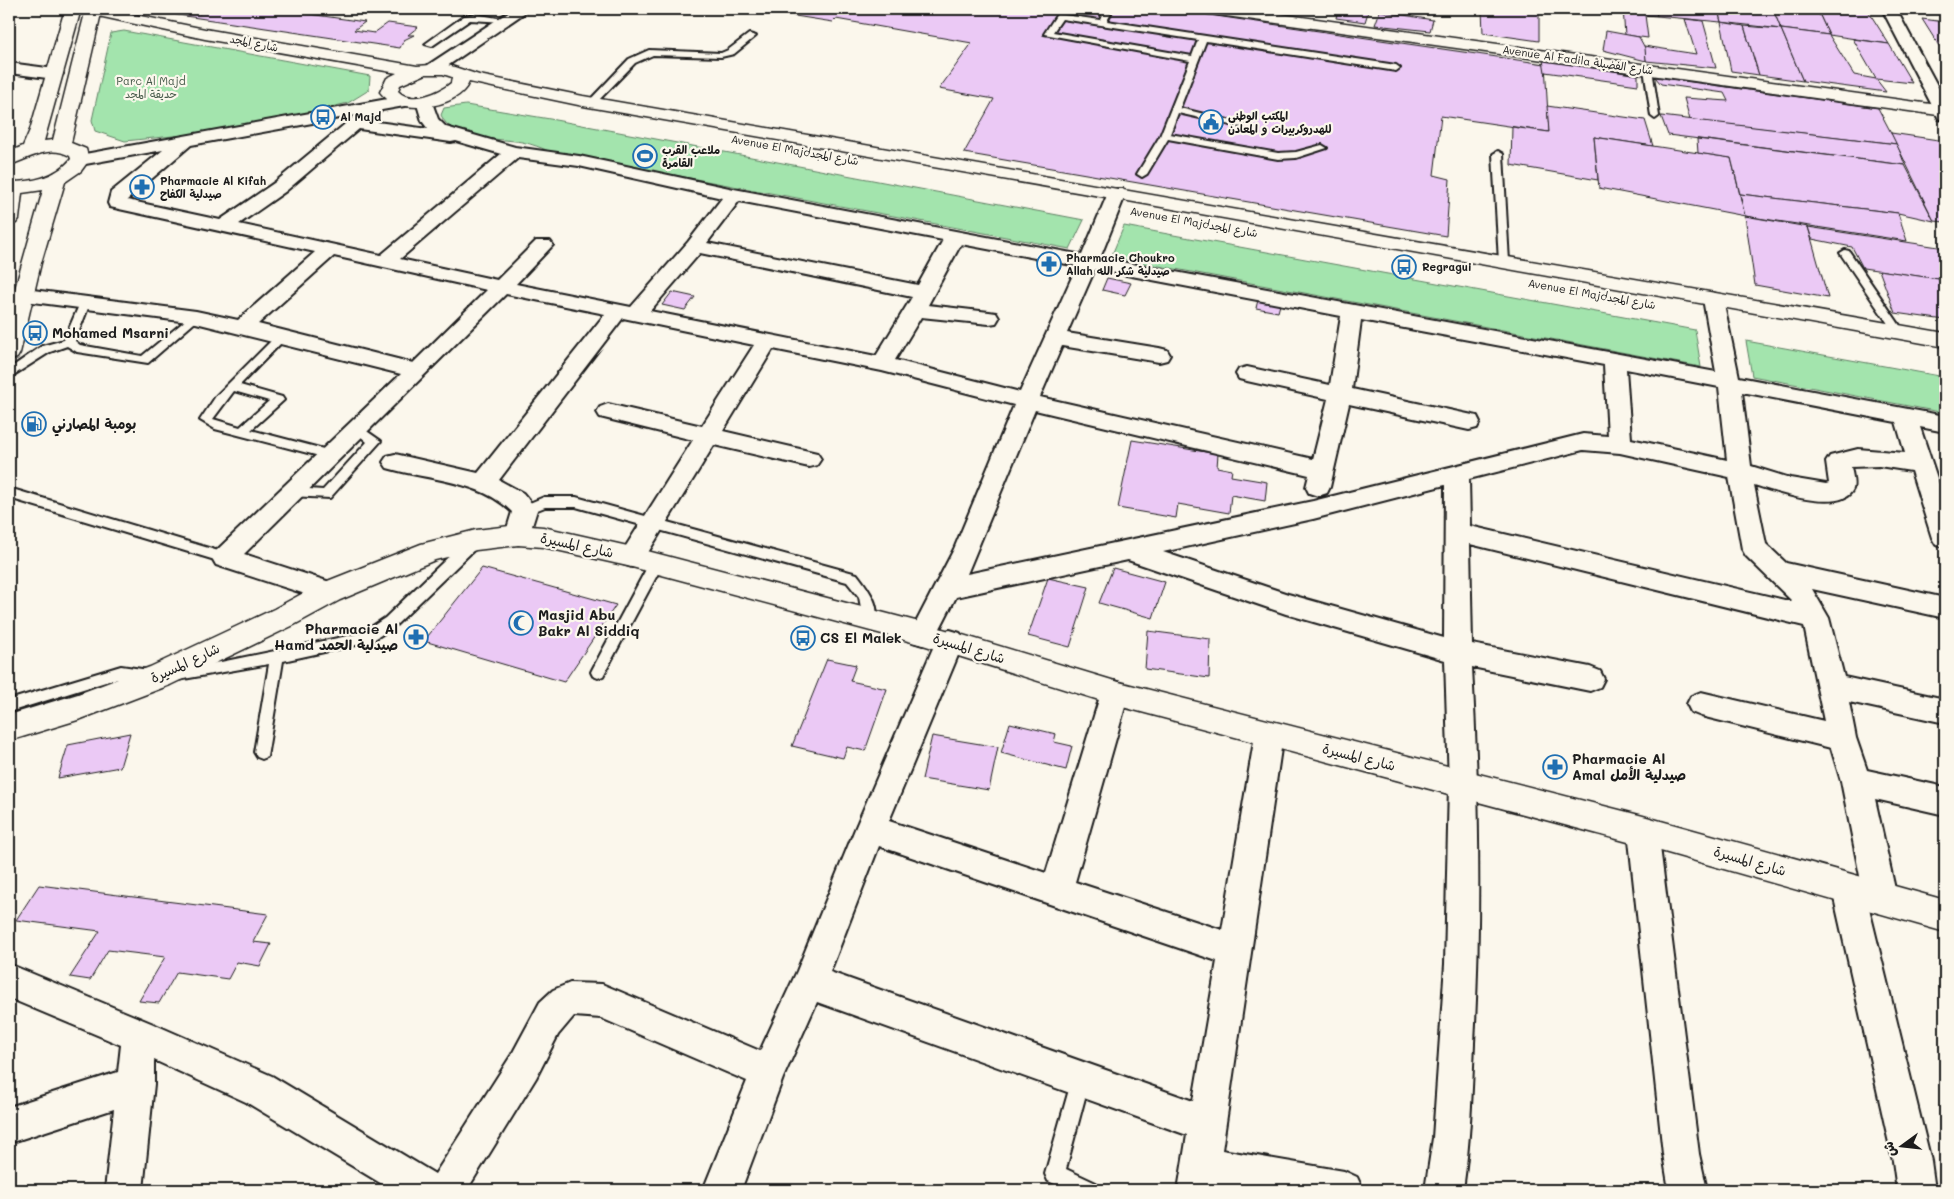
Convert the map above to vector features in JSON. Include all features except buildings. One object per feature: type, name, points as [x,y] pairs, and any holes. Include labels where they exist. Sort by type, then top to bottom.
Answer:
[{"type":"main road","points":[[31,150],[39,130],[73,9]]},
{"type":"main road","name":"Avenue Al Fadila شارع الفضيلة","points":[[1212,9],[1944,112]]},
{"type":"main road","points":[[61,146],[94,10]]},
{"type":"main road","name":"شارع المجد","points":[[94,10],[280,48],[416,71]]},
{"type":"main road","name":"شارع المجد","points":[[404,101],[392,96],[390,87],[399,78],[416,71],[434,68],[445,69],[460,76]]},
{"type":"main road","points":[[404,101],[433,99],[460,84],[460,76]]},
{"type":"main road","name":"Avenue El Majdشارع المجد","points":[[460,76],[1114,200],[1714,308],[1903,341],[1945,340]]},
{"type":"main road","name":"Avenue El Majdشارع المجد","points":[[433,99],[478,96],[509,98],[1114,200],[1504,262],[1714,308]]},
{"type":"main road","points":[[9,159],[31,150],[61,146],[69,147],[79,153],[80,160],[67,173],[56,179],[34,186],[11,188],[9,220]]},
{"type":"main road","points":[[9,353],[25,295],[31,263],[56,179]]},
{"type":"main road","name":"Avenue El Majdشارع المجد","points":[[1903,341],[1945,358]]},
{"type":"main road","name":"شارع المسيرة","points":[[9,728],[80,706],[160,676],[284,617],[330,592],[430,551],[476,540],[521,522],[563,541],[644,560],[936,638],[1115,692],[1269,735],[1464,783],[1945,916]]},
{"type":"street","points":[[434,68],[523,9]]},
{"type":"street","points":[[1889,9],[1944,112]]},
{"type":"street","points":[[9,68],[55,74]]},
{"type":"street","points":[[433,99],[428,116],[440,131],[514,152],[579,160],[734,195],[1615,360],[1945,424]]},
{"type":"street","points":[[80,160],[404,101]]},
{"type":"street","points":[[224,226],[280,187],[378,106]]},
{"type":"street","points":[[358,124],[457,137]]},
{"type":"street","points":[[185,141],[118,196],[116,203],[502,288],[882,364],[1027,401],[1322,470]]},
{"type":"street","points":[[386,261],[514,152]]},
{"type":"street","points":[[484,483],[627,312],[695,246],[734,195]]},
{"type":"street","points":[[722,1190],[768,1072],[809,982],[870,829],[936,638],[948,589],[1027,401],[1088,261],[1101,236],[1114,200]]},
{"type":"street","points":[[882,364],[920,302],[955,236]]},
{"type":"street","points":[[330,592],[225,558],[418,371],[543,245]]},
{"type":"street","points":[[695,246],[989,318]]},
{"type":"street","points":[[241,328],[329,250]]},
{"type":"street","points":[[25,295],[196,318],[418,371]]},
{"type":"street","points":[[1714,308],[1729,383],[1745,509],[1755,549],[1809,603],[1816,618],[1842,738],[1856,781],[1881,898]]},
{"type":"street","points":[[1313,510],[1340,394],[1352,311]]},
{"type":"street","points":[[1055,338],[1159,355]]},
{"type":"street","points":[[644,560],[653,525],[768,340]]},
{"type":"street","points":[[1615,360],[1620,445]]},
{"type":"street","points":[[1247,374],[1469,422]]},
{"type":"street","points":[[608,412],[809,459]]},
{"type":"street","points":[[1905,416],[1945,538]]},
{"type":"street","points":[[948,589],[1313,510],[1583,442],[1620,445],[1740,471],[1789,487],[1828,493],[1842,488],[1838,462],[1846,458],[1877,458],[1921,464]]},
{"type":"street","points":[[395,462],[484,483],[503,490],[518,500],[521,522]]},
{"type":"street","points":[[1444,1190],[1452,1138],[1462,964],[1464,783],[1458,653],[1457,474]]},
{"type":"street","points":[[1457,532],[1816,618]]},
{"type":"street","points":[[1128,550],[1286,604],[1458,653],[1590,678]]},
{"type":"street","points":[[1780,572],[1945,608]]},
{"type":"street","points":[[1832,686],[1945,711]]},
{"type":"street","points":[[1056,891],[1115,692]]},
{"type":"street","points":[[1702,704],[1842,738]]},
{"type":"street","points":[[1269,735],[1199,1178],[1344,1190]]},
{"type":"street","points":[[1856,781],[1945,801]]},
{"type":"street","points":[[870,829],[1235,951]]},
{"type":"street","points":[[1642,831],[1680,1144],[1688,1190]]},
{"type":"street","points":[[1848,889],[1912,1161],[1916,1190]]},
{"type":"street","points":[[9,981],[139,1035],[259,1089],[428,1190]]},
{"type":"street","points":[[809,982],[1208,1124]]},
{"type":"street","points":[[447,1190],[463,1160],[525,1064],[544,1026],[563,1003],[576,998],[602,1001],[768,1072]]},
{"type":"street","points":[[124,1190],[136,1084],[139,1035]]},
{"type":"street","points":[[9,1125],[136,1084]]},
{"type":"lane","points":[[1086,20],[1090,9]]},
{"type":"lane","points":[[1102,23],[1109,9]]},
{"type":"lane","points":[[429,44],[466,18],[475,16],[505,20]]},
{"type":"lane","points":[[1194,59],[1048,34],[1060,16],[1396,68]]},
{"type":"lane","points":[[592,102],[632,61],[652,52],[721,55],[731,52],[752,36]]},
{"type":"lane","points":[[1142,174],[1166,136],[1203,38]]},
{"type":"lane","points":[[1648,69],[1656,116]]},
{"type":"lane","points":[[1175,110],[1240,124]]},
{"type":"lane","points":[[1166,136],[1278,156],[1296,155],[1322,148]]},
{"type":"lane","points":[[1498,154],[1504,262]]},
{"type":"lane","points":[[1845,253],[1903,341]]},
{"type":"lane","points":[[69,342],[85,303]]},
{"type":"lane","points":[[69,342],[77,348],[144,360],[196,318]]},
{"type":"lane","points":[[281,337],[208,413],[206,420],[215,425],[331,455]]},
{"type":"lane","points":[[9,374],[46,349],[69,342]]},
{"type":"lane","points":[[233,387],[278,400],[243,431]]},
{"type":"lane","points":[[294,493],[326,495],[376,440],[358,428]]},
{"type":"lane","points":[[9,493],[225,558]]},
{"type":"lane","points":[[521,522],[544,502],[576,502],[653,525],[852,578],[866,595],[869,620]]},
{"type":"lane","points":[[9,706],[121,672],[160,676],[216,669],[365,638],[390,622],[476,540]]},
{"type":"lane","points":[[598,672],[644,560]]},
{"type":"lane","points":[[262,752],[277,656]]},
{"type":"lane","points":[[1081,1079],[1055,1174],[1090,1190]]},
{"type":"green space","name":"Parc Al Majd حديقة المجد","points":[[124,31],[370,76],[369,90],[348,103],[294,116],[202,133],[125,141],[95,131],[92,120],[111,33]]},
{"type":"green space","points":[[466,105],[550,119],[1084,220],[1070,249],[551,152],[522,142],[477,137],[455,130],[446,123],[441,115],[444,108]]},
{"type":"green space","points":[[1124,226],[1695,330],[1701,367],[1111,257]]},
{"type":"green space","points":[[1746,341],[1945,377],[1945,413],[1752,376]]},
{"type":"place","name":"Al Majd","points":[[323,117]]},
{"type":"place","name":"المكتب الوطني للهدروكربيرات و المعادن","points":[[1211,122]]},
{"type":"place","name":"ملاعب القرب القامرة","points":[[645,156]]},
{"type":"place","name":"Pharmacie Al Kifah صيدلية الكفاح","points":[[142,187]]},
{"type":"place","name":"Pharmacie Choukro Allah صيدلية شكر الله","points":[[1049,264]]},
{"type":"place","name":"Regragui","points":[[1404,267]]},
{"type":"place","name":"Mohamed Msarni","points":[[35,333]]},
{"type":"place","name":"بومبة المصارني","points":[[34,424]]},
{"type":"place","name":"Masjid Abu Bakr Al Siddiq","points":[[521,623]]},
{"type":"place","name":"Pharmacie Al Hamd صيدلية الحمد","points":[[416,637]]},
{"type":"place","name":"CS El Malek","points":[[803,638]]},
{"type":"place","name":"Pharmacie Al Amal صيدلية الأمل","points":[[1555,767]]}]
